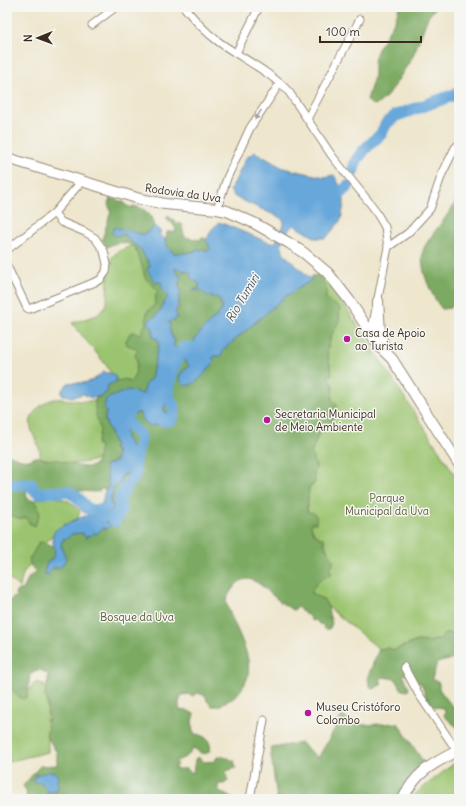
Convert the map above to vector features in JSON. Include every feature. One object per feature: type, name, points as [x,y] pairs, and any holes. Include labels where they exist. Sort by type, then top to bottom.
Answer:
[{"type":"street","points":[[92,25],[116,7]]},
{"type":"street","points":[[184,7],[201,27],[218,42],[257,66],[280,83],[289,92],[332,156],[373,207],[384,227],[388,248],[371,334]]},
{"type":"street","points":[[236,53],[259,7]]},
{"type":"street","points":[[307,119],[360,19]]},
{"type":"street","points":[[217,209],[227,178],[250,128],[280,83]]},
{"type":"street","points":[[388,248],[408,233],[430,209],[442,174],[459,144]]},
{"type":"street","name":"Rodovia da Uva","points":[[7,158],[140,199],[157,203],[217,209],[237,216],[274,234],[304,253],[328,273],[349,300],[371,334],[392,359],[459,464]]},
{"type":"street","points":[[7,250],[54,213],[82,181]]},
{"type":"street","points":[[7,266],[27,308],[29,309],[100,280],[106,272],[107,264],[104,251],[95,238],[61,222],[54,213]]},
{"type":"street","points":[[378,301],[380,332],[385,352]]},
{"type":"street","points":[[403,799],[407,789],[421,773],[458,751],[418,693],[404,667]]},
{"type":"street","points":[[250,799],[264,720]]},
{"type":"green space","points":[[399,7],[436,7],[428,17],[413,56],[393,88],[378,104],[372,105],[367,100],[374,77],[374,61],[377,51],[395,20]]},
{"type":"green space","points":[[459,194],[459,296],[450,308],[442,309],[429,288],[422,261],[423,253],[428,241],[449,213]]},
{"type":"green space","points":[[114,199],[125,203],[125,205],[132,208],[135,206],[145,211],[151,217],[155,226],[144,234],[138,234],[130,231],[121,234],[125,234],[141,250],[150,265],[152,277],[162,283],[164,292],[168,296],[158,314],[153,318],[153,337],[158,339],[159,343],[151,379],[144,385],[145,388],[143,394],[128,390],[106,411],[105,420],[115,445],[113,449],[117,453],[116,461],[105,465],[109,488],[100,489],[100,491],[97,492],[69,492],[62,490],[48,491],[43,489],[40,492],[32,487],[29,487],[26,492],[27,498],[37,503],[40,513],[35,526],[29,523],[26,517],[20,519],[8,514],[7,454],[21,459],[31,460],[34,457],[37,457],[57,460],[83,467],[92,466],[95,464],[98,458],[100,446],[97,445],[100,430],[95,410],[96,398],[102,396],[108,390],[107,387],[110,383],[125,379],[130,382],[133,378],[137,360],[135,355],[138,350],[127,345],[126,341],[130,333],[134,332],[142,334],[142,328],[145,326],[147,312],[155,304],[158,290],[145,278],[135,247],[121,242],[107,247],[102,240],[111,211],[108,204],[109,200]]},
{"type":"green space","points":[[169,216],[176,223],[183,225],[182,228],[185,237],[200,240],[201,238],[205,238],[209,244],[210,250],[207,251],[203,249],[188,253],[173,253],[167,246],[166,242],[167,232],[175,232],[176,229],[172,223],[167,220],[167,217]]},
{"type":"green space","points":[[137,243],[181,284],[98,459],[84,463],[39,463],[40,452],[30,423],[34,413],[48,401],[54,399],[91,401],[103,398],[112,375],[106,365],[72,323],[97,315],[104,309],[107,302],[108,270],[112,257],[117,252]]},
{"type":"green space","name":"Bosque da Uva","points":[[175,268],[188,271],[198,282],[200,287],[192,291],[201,290],[219,298],[222,307],[221,312],[195,339],[190,351],[185,351],[184,359],[189,366],[183,371],[215,361],[211,358],[218,356],[286,296],[311,280],[312,276],[317,275],[324,284],[326,289],[326,300],[340,308],[339,321],[330,338],[327,350],[332,375],[328,376],[333,385],[332,400],[336,404],[337,408],[330,425],[319,433],[311,453],[316,469],[314,471],[315,483],[309,487],[307,510],[309,513],[312,512],[316,515],[316,523],[312,523],[311,526],[313,532],[320,538],[324,538],[325,547],[333,559],[333,565],[329,567],[331,570],[331,575],[319,581],[314,586],[311,593],[324,600],[328,607],[332,623],[330,628],[326,630],[323,628],[324,625],[319,624],[316,620],[311,621],[311,618],[297,607],[294,610],[284,604],[258,583],[250,580],[242,580],[234,586],[226,600],[247,655],[249,666],[248,677],[243,687],[237,694],[232,699],[220,706],[212,706],[207,701],[206,696],[198,693],[192,696],[188,694],[182,695],[179,702],[179,709],[183,711],[185,709],[194,714],[192,729],[194,734],[201,735],[206,738],[209,741],[210,749],[206,754],[200,753],[193,748],[188,755],[175,762],[177,764],[175,769],[186,769],[193,773],[195,759],[198,757],[204,762],[216,761],[216,758],[223,756],[234,760],[236,768],[226,771],[228,781],[224,784],[218,784],[218,790],[233,799],[27,799],[26,790],[23,786],[40,766],[57,765],[57,753],[46,735],[48,729],[46,720],[50,719],[47,699],[45,697],[48,674],[40,670],[34,671],[30,675],[27,697],[23,699],[15,693],[9,681],[10,654],[9,649],[7,649],[7,609],[9,601],[16,596],[15,593],[18,590],[23,590],[29,577],[36,572],[31,566],[29,560],[39,542],[47,543],[55,547],[55,552],[51,560],[47,563],[44,574],[52,568],[56,569],[62,557],[63,551],[61,545],[64,538],[72,534],[83,533],[84,536],[87,536],[104,528],[107,529],[105,516],[114,507],[114,505],[112,506],[111,502],[113,488],[121,483],[120,478],[127,474],[135,460],[132,459],[134,452],[130,447],[125,433],[130,415],[136,413],[140,414],[145,423],[169,415],[164,411],[164,407],[171,396],[164,385],[171,372],[178,351],[173,346],[175,342],[168,323],[169,320],[175,317],[175,312],[179,308],[180,274],[176,272]]},
{"type":"green space","name":"Parque Municipal da Uva","points":[[319,273],[337,294],[459,481],[459,631],[455,631],[440,639],[429,642],[417,641],[394,650],[387,648],[379,649],[328,607],[324,600],[311,593],[318,581],[331,575],[329,555],[325,540],[318,537],[313,531],[309,513],[307,511],[309,487],[315,483],[311,453],[319,433],[330,425],[337,408],[336,404],[332,400],[333,385],[327,375],[332,375],[327,350],[340,309],[326,300],[323,282],[317,275]]},
{"type":"green space","points":[[50,497],[63,499],[73,504],[80,511],[78,518],[59,529],[53,535],[40,554],[24,572],[20,588],[7,577],[7,502],[17,503]]},
{"type":"green space","points":[[459,631],[459,657],[437,663],[432,679],[439,683],[439,689],[452,706],[459,707],[459,729],[444,716],[445,711],[443,708],[432,706],[425,695],[422,684],[414,681],[405,674],[403,675],[409,688],[408,691],[402,690],[396,679],[383,677],[380,679],[382,684],[373,689],[369,686],[368,676],[379,649],[387,648],[394,650],[417,641],[429,642],[440,639],[444,634]]},
{"type":"green space","points":[[7,635],[24,696],[37,682],[44,685],[47,694],[48,752],[7,762]]},
{"type":"green space","points":[[342,716],[363,725],[398,723],[426,766],[409,780],[399,799],[277,799],[270,748],[301,743],[318,758]]},
{"type":"green space","points":[[457,761],[459,764],[459,799],[414,799],[415,794]]},
{"type":"water","points":[[255,152],[283,168],[324,177],[334,175],[340,186],[344,196],[341,220],[326,238],[316,238],[294,225],[290,228],[281,244],[284,254],[312,280],[286,296],[223,350],[222,356],[215,356],[212,358],[215,361],[198,380],[185,386],[179,377],[189,366],[181,356],[182,352],[190,351],[195,339],[221,312],[222,307],[219,298],[207,296],[201,290],[193,291],[193,289],[200,287],[198,282],[194,281],[190,277],[191,274],[188,271],[175,268],[176,272],[181,277],[178,285],[181,292],[175,312],[177,317],[174,321],[171,320],[168,323],[171,325],[169,329],[173,339],[175,340],[173,346],[178,348],[179,351],[164,385],[171,397],[172,402],[167,402],[164,407],[164,411],[168,413],[169,416],[167,417],[167,421],[162,424],[149,426],[141,419],[140,413],[136,413],[135,415],[132,414],[129,418],[130,423],[125,433],[126,439],[130,443],[130,447],[133,449],[134,453],[132,455],[132,459],[135,460],[136,463],[131,468],[133,468],[133,471],[123,475],[120,478],[121,483],[114,486],[112,492],[113,495],[111,495],[111,504],[112,506],[114,505],[114,507],[104,518],[106,523],[110,523],[110,526],[107,529],[101,529],[97,534],[93,533],[92,535],[87,536],[86,539],[83,533],[72,534],[68,538],[63,539],[61,545],[66,559],[61,567],[52,568],[48,575],[44,574],[47,563],[52,559],[55,552],[53,540],[54,532],[64,525],[80,518],[88,515],[94,516],[103,500],[105,489],[109,488],[105,465],[116,461],[117,453],[116,450],[113,449],[115,445],[105,420],[106,411],[104,409],[106,399],[128,390],[143,394],[145,388],[144,385],[151,379],[159,343],[157,339],[153,337],[153,328],[149,325],[149,320],[155,317],[168,298],[161,286],[162,283],[156,283],[147,270],[150,265],[141,250],[126,237],[125,234],[115,236],[112,233],[113,229],[115,227],[144,234],[155,226],[161,232],[159,235],[165,239],[166,245],[173,253],[188,253],[203,249],[207,251],[210,250],[209,244],[206,241],[212,229],[219,222],[270,243],[276,242],[284,222],[281,218],[235,197],[230,191],[246,158]]},
{"type":"water","points":[[103,372],[113,374],[116,377],[116,382],[108,385],[107,393],[92,398],[84,394],[72,397],[62,395],[62,390],[68,383],[87,382],[96,378]]},
{"type":"water","points":[[51,771],[52,773],[55,771],[58,778],[58,787],[56,791],[54,790],[47,793],[47,790],[41,782],[33,782],[33,780],[36,777],[36,774]]},
{"type":"waterway","name":"Rio Tumiri","points":[[353,171],[356,161],[364,150],[381,134],[386,124],[395,116],[459,93]]},
{"type":"waterway","name":"Rio Tumiri","points":[[331,202],[348,186]]},
{"type":"waterway","name":"Rio Tumiri","points":[[153,414],[158,416],[163,421],[171,420],[174,408],[169,396],[168,388],[178,357],[183,348],[199,347],[206,344]]},
{"type":"waterway","name":"Rio Tumiri","points":[[7,485],[31,484],[33,489],[38,493],[67,491],[76,496],[87,508],[91,510],[100,510],[115,521],[120,512],[120,498],[129,482],[133,479],[135,470],[134,462],[141,439],[126,420],[130,410]]},
{"type":"place","name":"Casa de Apoio ao Turista","points":[[347,339]]},
{"type":"place","name":"Secretaria Municipal de Meio Ambiente","points":[[267,420]]},
{"type":"place","name":"Museu Cristóforo Colombo","points":[[308,713]]}]
